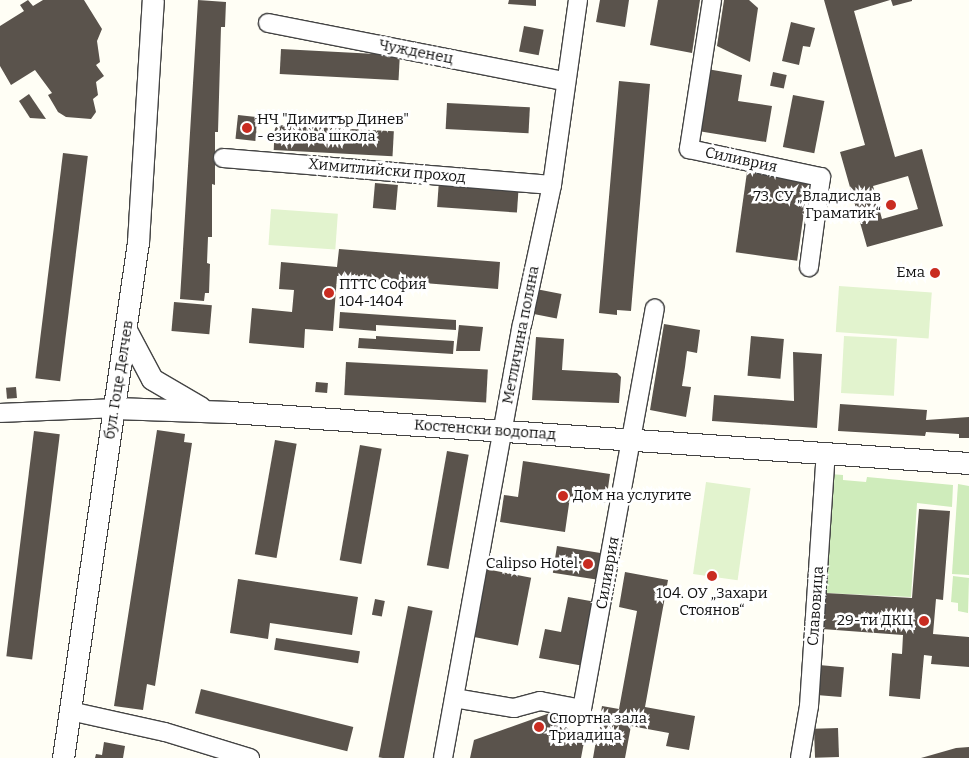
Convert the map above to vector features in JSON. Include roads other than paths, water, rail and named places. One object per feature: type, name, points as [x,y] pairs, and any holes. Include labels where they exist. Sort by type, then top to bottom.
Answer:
[{"type":"street","name":"бул. Гоце Делчев","points":[[63,758],[114,408],[127,332],[146,148],[153,0]]},
{"type":"street","name":"Метличина поляна","points":[[443,758],[502,432],[552,184],[565,81],[578,0]]},
{"type":"street","name":"Силиврия","points":[[712,0],[689,149],[821,176],[809,267]]},
{"type":"street","name":"Чужденец","points":[[268,23],[565,81]]},
{"type":"street","name":"Химитлийски проход","points":[[223,158],[552,184]]},
{"type":"street","name":"Силиврия","points":[[454,698],[514,708],[540,701],[582,709],[655,309]]},
{"type":"street","points":[[127,332],[144,368],[158,385],[209,410]]},
{"type":"street","name":"Костенски водопад","points":[[0,413],[114,408],[209,410],[502,432],[969,463]]},
{"type":"street","name":"Славовица","points":[[800,758],[810,706],[826,453]]},
{"type":"street","points":[[70,711],[165,732],[250,758]]},
{"type":"place","name":"НЧ \"Димитър Динев\" - езикова школа","points":[[247,128]]},
{"type":"place","name":"73. СУ „Владислав Граматик“","points":[[891,205]]},
{"type":"place","name":"Ема","points":[[935,273]]},
{"type":"place","name":"ПТТС София 104-1404","points":[[329,293]]},
{"type":"place","name":"Дом на услугите","points":[[563,496]]},
{"type":"place","name":"Calipso Hotel","points":[[588,564]]},
{"type":"place","name":"104. ОУ „Захари Стоянов“","points":[[712,576]]},
{"type":"place","name":"29-ти ДКЦ","points":[[924,621]]},
{"type":"place","name":"Спортна зала Триадица","points":[[539,727]]}]
